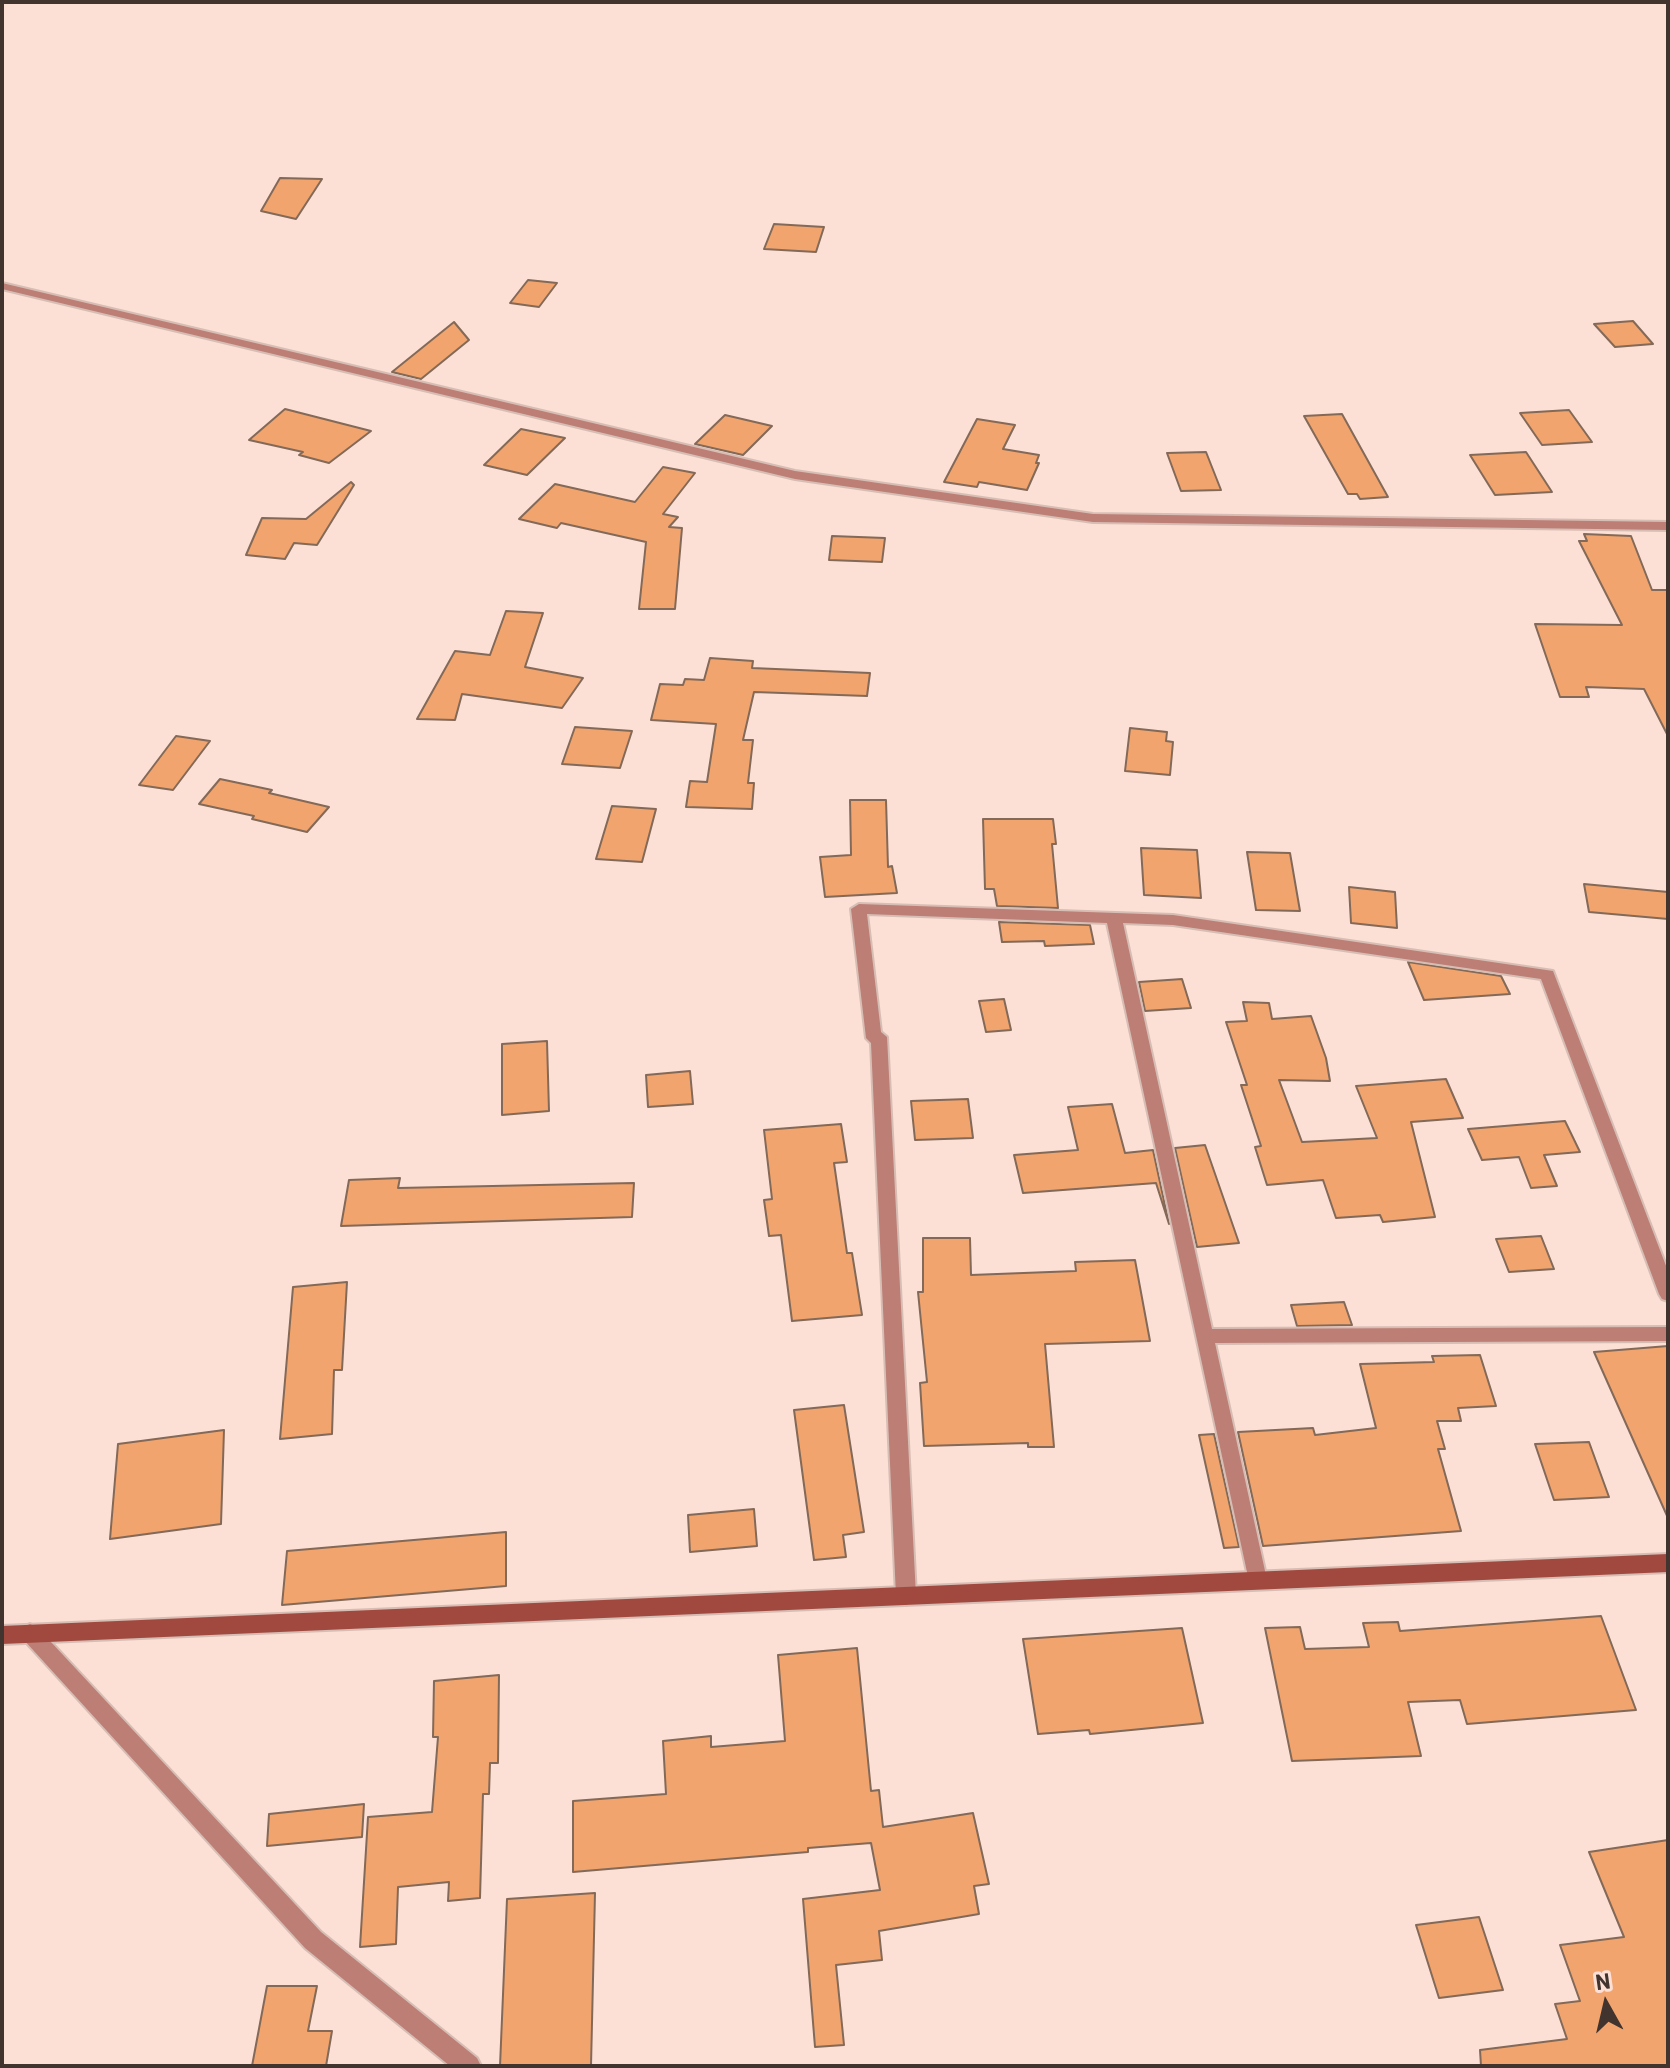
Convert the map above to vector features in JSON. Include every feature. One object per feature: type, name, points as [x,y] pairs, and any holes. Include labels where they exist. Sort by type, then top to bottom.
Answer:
[{"type":"main road","points":[[2,1635],[1668,1563]]},
{"type":"street","points":[[2,286],[810,477],[1093,518],[1668,526]]},
{"type":"street","points":[[906,1596],[879,1037],[874,1038],[859,909],[1173,920],[1547,975],[1668,1294]]},
{"type":"street","points":[[1114,918],[1257,1580]]},
{"type":"street","points":[[1205,1336],[1668,1334]]},
{"type":"street","points":[[30,1633],[313,1940],[469,2066]]},
{"type":"building","points":[[280,178],[322,179],[296,219],[261,211]]},
{"type":"building","points":[[774,224],[824,227],[816,252],[764,249]]},
{"type":"building","points":[[528,280],[557,283],[539,307],[510,303]]},
{"type":"building","points":[[1633,321],[1653,344],[1615,347],[1594,324]]},
{"type":"building","points":[[454,322],[469,340],[421,379],[392,372]]},
{"type":"building","points":[[285,409],[371,431],[329,463],[299,455],[303,452],[249,440]]},
{"type":"building","points":[[1569,410],[1592,442],[1542,445],[1520,413]]},
{"type":"building","points":[[1342,414],[1388,497],[1360,499],[1357,494],[1348,494],[1304,416]]},
{"type":"building","points":[[725,415],[772,426],[743,455],[695,444]]},
{"type":"building","points":[[977,419],[1015,425],[1003,449],[1039,455],[1036,463],[1039,463],[1027,490],[979,482],[977,487],[944,482]]},
{"type":"building","points":[[521,429],[565,438],[527,475],[484,465]]},
{"type":"building","points":[[1206,452],[1221,490],[1181,491],[1167,453]]},
{"type":"building","points":[[1526,452],[1552,492],[1495,495],[1470,455]]},
{"type":"building","points":[[663,467],[695,473],[663,514],[678,517],[669,527],[682,528],[675,609],[639,609],[646,542],[561,523],[557,528],[519,519],[555,484],[635,502]]},
{"type":"building","points":[[351,482],[354,485],[317,545],[294,543],[285,559],[246,555],[262,518],[306,519]]},
{"type":"building","points":[[1584,534],[1631,536],[1652,590],[1668,590],[1668,736],[1644,689],[1586,687],[1589,697],[1560,697],[1535,624],[1622,625],[1579,541],[1587,541]]},
{"type":"building","points":[[832,536],[885,538],[882,562],[829,560]]},
{"type":"building","points":[[506,611],[543,613],[525,667],[583,678],[562,708],[462,694],[455,720],[417,719],[455,651],[490,655]]},
{"type":"building","points":[[710,658],[753,661],[752,668],[870,673],[867,696],[754,692],[743,740],[753,740],[748,783],[754,783],[752,809],[686,807],[690,781],[707,782],[716,724],[651,720],[660,684],[683,685],[685,679],[704,680]]},
{"type":"building","points":[[575,727],[632,731],[620,768],[562,764]]},
{"type":"building","points":[[1130,728],[1167,732],[1166,741],[1173,742],[1170,775],[1125,771]]},
{"type":"building","points":[[176,736],[210,741],[173,790],[139,785]]},
{"type":"building","points":[[220,779],[329,807],[307,832],[199,804]]},
{"type":"building","points":[[850,800],[886,800],[888,867],[892,866],[897,893],[825,897],[820,857],[851,855]]},
{"type":"building","points":[[612,806],[656,809],[642,862],[596,859]]},
{"type":"building","points":[[983,819],[1053,819],[1056,844],[1052,844],[1058,908],[997,906],[994,889],[985,889]]},
{"type":"building","points":[[1141,848],[1197,850],[1201,898],[1144,895]]},
{"type":"building","points":[[1247,852],[1290,853],[1300,911],[1256,910]]},
{"type":"building","points":[[1584,884],[1668,892],[1668,919],[1589,912]]},
{"type":"building","points":[[1349,887],[1395,892],[1397,928],[1351,923]]},
{"type":"building","points":[[999,922],[1090,925],[1094,944],[1045,946],[1044,941],[1002,942]]},
{"type":"building","points":[[1408,962],[1501,976],[1510,994],[1424,1000]]},
{"type":"building","points":[[1182,979],[1191,1008],[1145,1011],[1139,982]]},
{"type":"building","points":[[1004,999],[1011,1030],[986,1032],[979,1001]]},
{"type":"building","points":[[1243,1002],[1269,1003],[1272,1019],[1311,1016],[1326,1058],[1330,1081],[1279,1080],[1302,1142],[1377,1138],[1356,1086],[1446,1079],[1463,1118],[1411,1122],[1435,1217],[1383,1222],[1380,1215],[1336,1218],[1323,1180],[1267,1185],[1255,1147],[1261,1146],[1241,1085],[1247,1085],[1226,1022],[1247,1021]]},
{"type":"building","points":[[547,1041],[549,1111],[502,1115],[502,1044]]},
{"type":"building","points":[[690,1071],[693,1104],[648,1107],[646,1075]]},
{"type":"building","points":[[968,1099],[973,1138],[915,1140],[911,1101]]},
{"type":"building","points":[[1112,1104],[1125,1153],[1153,1150],[1169,1224],[1156,1183],[1023,1193],[1014,1155],[1078,1150],[1068,1107]]},
{"type":"building","points":[[1565,1121],[1580,1152],[1544,1155],[1557,1186],[1531,1188],[1519,1157],[1482,1160],[1468,1129]]},
{"type":"building","points":[[841,1124],[847,1162],[834,1163],[847,1253],[852,1253],[862,1315],[792,1321],[781,1235],[769,1236],[764,1200],[772,1199],[764,1130]]},
{"type":"building","points":[[1205,1145],[1239,1243],[1197,1247],[1175,1148]]},
{"type":"building","points":[[400,1178],[398,1188],[634,1183],[632,1217],[341,1226],[349,1180]]},
{"type":"building","points":[[1541,1236],[1554,1269],[1509,1272],[1496,1239]]},
{"type":"building","points":[[923,1238],[970,1238],[971,1275],[1076,1271],[1075,1262],[1135,1260],[1150,1341],[1045,1344],[1054,1447],[1028,1447],[1028,1443],[924,1446],[920,1383],[927,1382],[918,1292],[923,1292]]},
{"type":"building","points":[[347,1282],[342,1370],[334,1370],[332,1434],[280,1439],[293,1287]]},
{"type":"building","points":[[1344,1302],[1352,1325],[1297,1326],[1291,1305]]},
{"type":"building","points":[[1668,1346],[1668,1518],[1594,1352]]},
{"type":"building","points":[[1480,1355],[1496,1406],[1458,1408],[1461,1421],[1437,1421],[1445,1449],[1438,1449],[1461,1531],[1263,1546],[1238,1432],[1313,1428],[1315,1435],[1376,1428],[1360,1364],[1434,1362],[1432,1356]]},
{"type":"building","points":[[844,1405],[864,1532],[843,1535],[846,1557],[814,1560],[794,1410]]},
{"type":"building","points":[[224,1430],[221,1524],[110,1539],[118,1444]]},
{"type":"building","points":[[1214,1434],[1239,1547],[1224,1548],[1199,1435]]},
{"type":"building","points":[[1589,1442],[1609,1497],[1554,1500],[1535,1444]]},
{"type":"building","points":[[754,1509],[757,1546],[690,1552],[688,1515]]},
{"type":"building","points":[[506,1532],[506,1586],[282,1605],[287,1551]]},
{"type":"building","points":[[1601,1616],[1636,1710],[1467,1724],[1460,1700],[1408,1702],[1421,1756],[1292,1761],[1265,1628],[1300,1627],[1305,1649],[1369,1647],[1363,1623],[1398,1622],[1400,1631]]},
{"type":"building","points":[[1182,1628],[1203,1723],[1090,1734],[1089,1730],[1038,1734],[1023,1639]]},
{"type":"building","points":[[857,1648],[871,1791],[879,1790],[883,1827],[973,1813],[989,1884],[974,1886],[979,1914],[879,1931],[882,1960],[836,1965],[844,2045],[815,2047],[803,1899],[880,1890],[871,1843],[808,1848],[808,1852],[573,1872],[573,1801],[666,1794],[663,1741],[711,1736],[711,1747],[785,1741],[778,1655]]},
{"type":"building","points":[[499,1675],[498,1763],[490,1763],[489,1794],[483,1794],[480,1898],[448,1901],[449,1882],[398,1887],[396,1944],[360,1947],[368,1817],[432,1812],[438,1737],[433,1737],[434,1681]]},
{"type":"building","points":[[364,1804],[362,1837],[267,1846],[269,1814]]},
{"type":"building","points":[[1668,1840],[1668,2066],[1481,2066],[1480,2050],[1567,2039],[1555,2004],[1580,2001],[1560,1945],[1624,1937],[1589,1852]]},
{"type":"building","points":[[595,1893],[591,2066],[500,2066],[507,1899]]},
{"type":"building","points":[[1479,1917],[1503,1990],[1439,1998],[1416,1925]]},
{"type":"building","points":[[267,1986],[317,1986],[308,2031],[332,2031],[326,2066],[252,2066]]}]
